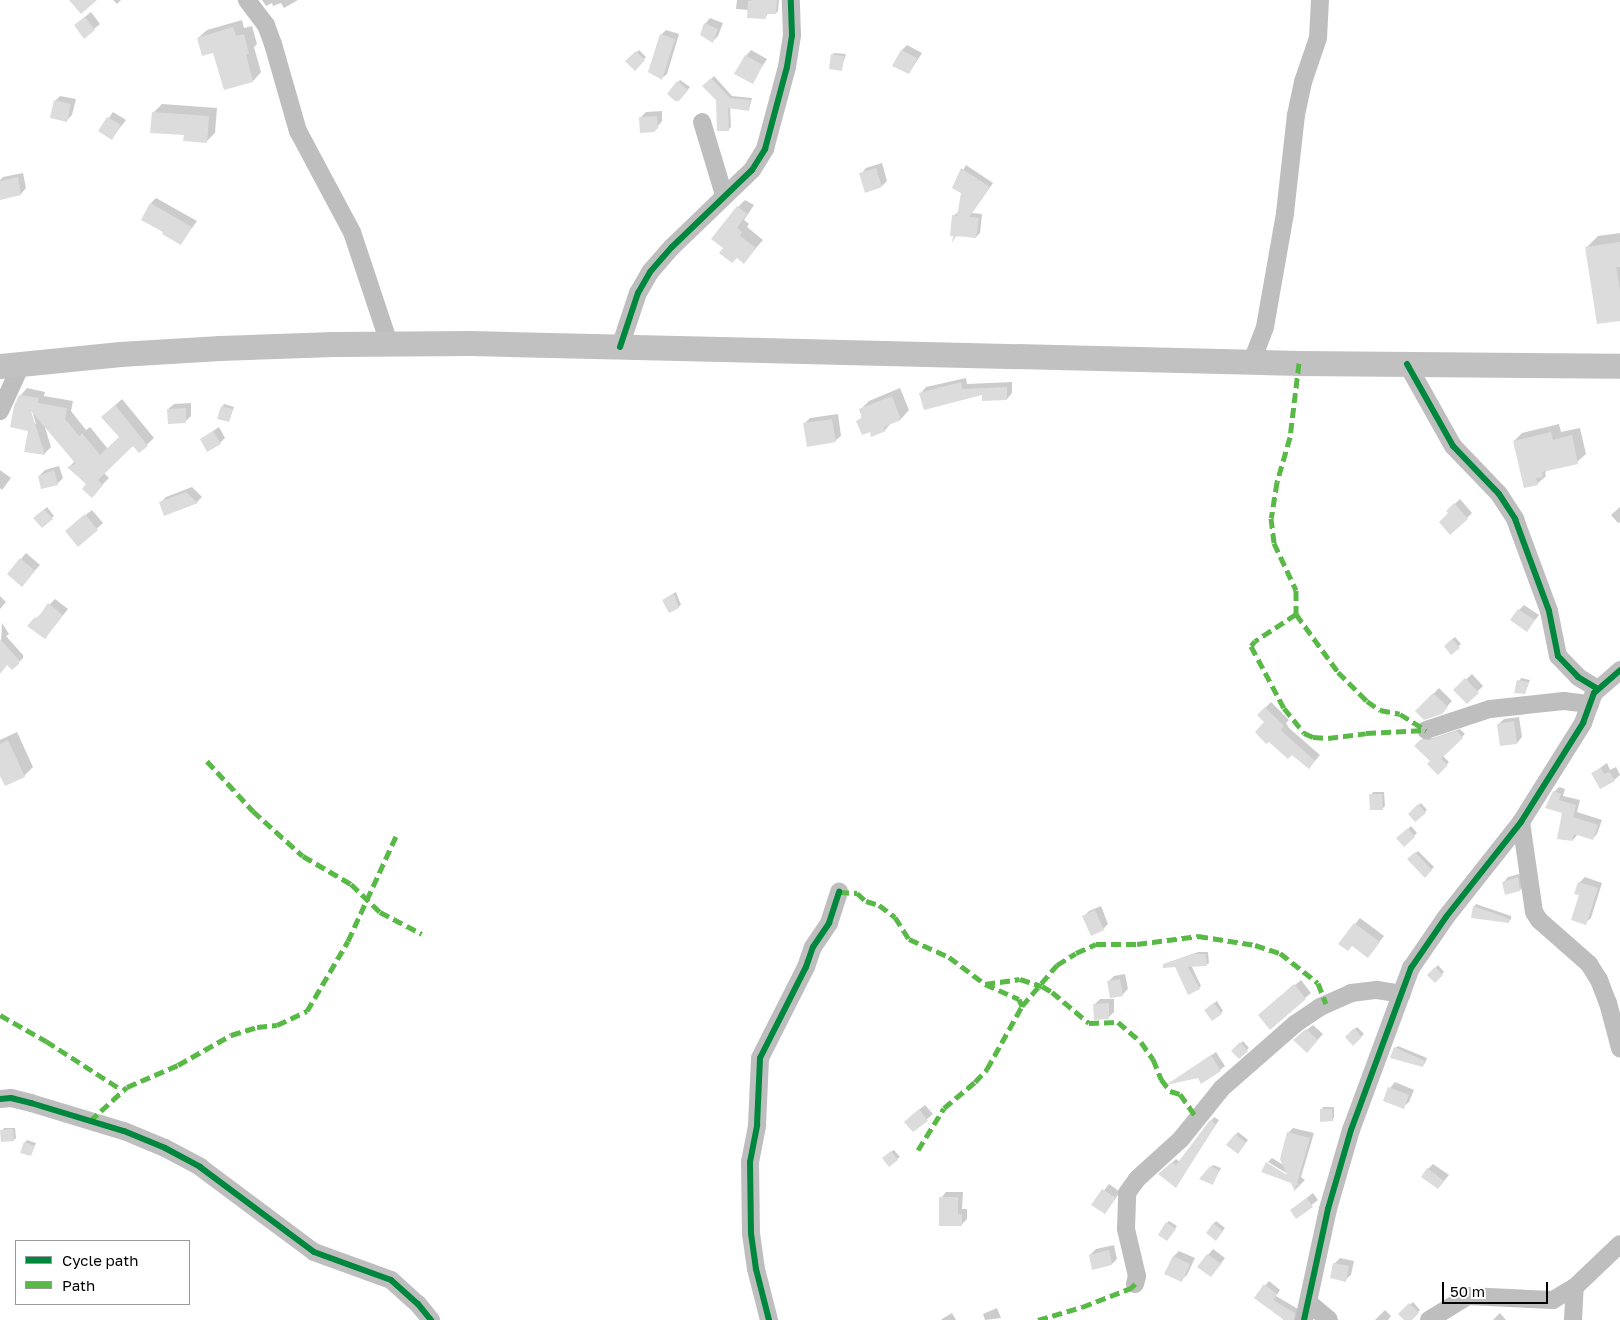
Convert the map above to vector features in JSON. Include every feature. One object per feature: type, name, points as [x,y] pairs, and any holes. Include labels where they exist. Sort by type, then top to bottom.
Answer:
[{"type":"main road","points":[[11,364],[120,354],[220,348],[389,343],[620,346],[1252,362],[1620,366]]},
{"type":"street","points":[[247,0],[266,25],[298,131],[352,232],[389,343]]},
{"type":"street","points":[[620,346],[638,293],[650,272],[724,195],[752,170],[765,149],[787,67],[792,35],[791,0]]},
{"type":"street","points":[[1252,362],[1265,327],[1285,213],[1296,116],[1303,82],[1318,38],[1320,0]]},
{"type":"street","points":[[702,122],[724,195]]},
{"type":"street","points":[[0,411],[11,364]]},
{"type":"street","points":[[1407,364],[1454,446],[1499,494],[1515,520],[1549,611],[1558,656],[1594,697]]},
{"type":"street","points":[[1304,1320],[1328,1210],[1351,1130],[1411,968],[1422,950],[1521,822],[1583,723],[1594,697],[1618,676]]},
{"type":"street","points":[[1426,730],[1490,709],[1594,697]]},
{"type":"street","points":[[1521,822],[1534,912],[1539,920],[1589,964],[1599,980],[1620,1048]]},
{"type":"street","points":[[769,1320],[756,1269],[751,1233],[750,1162],[757,1125],[760,1058],[806,966],[813,947],[829,923],[839,892]]},
{"type":"street","points":[[1135,1284],[1137,1276],[1126,1229],[1127,1193],[1137,1179],[1181,1139],[1222,1088],[1295,1024],[1312,1012],[1351,993],[1376,990],[1402,994]]},
{"type":"street","points":[[0,1099],[11,1098],[31,1102],[124,1131],[165,1148],[200,1167],[314,1252],[391,1280],[418,1304],[431,1320]]},
{"type":"street","points":[[1429,1320],[1468,1296],[1553,1300],[1575,1287],[1620,1244]]},
{"type":"street","points":[[1573,1320],[1575,1287]]},
{"type":"street","points":[[1309,1303],[1329,1320]]},
{"type":"building","points":[[69,0],[97,0],[81,14]]},
{"type":"building","points":[[777,0],[776,14],[766,14],[766,19],[747,18],[748,1]]},
{"type":"building","points":[[85,17],[95,30],[84,39],[74,25]]},
{"type":"building","points":[[704,23],[718,29],[713,43],[700,35]]},
{"type":"building","points":[[233,27],[236,36],[244,34],[249,54],[246,54],[253,82],[224,90],[213,53],[202,56],[197,38]]},
{"type":"building","points":[[660,34],[675,39],[662,80],[648,72]]},
{"type":"building","points":[[901,50],[917,58],[909,74],[892,66]]},
{"type":"building","points":[[636,51],[645,60],[635,71],[625,61]]},
{"type":"building","points":[[831,54],[844,56],[842,71],[829,69]]},
{"type":"building","points":[[745,55],[763,65],[753,84],[734,74]]},
{"type":"building","points":[[711,78],[730,98],[750,100],[749,111],[728,108],[729,131],[717,131],[716,100],[702,86]]},
{"type":"building","points":[[677,81],[688,90],[679,101],[675,101],[667,94]]},
{"type":"building","points":[[54,100],[71,104],[67,122],[50,118]]},
{"type":"building","points":[[152,112],[209,116],[207,143],[183,141],[184,135],[150,133]]},
{"type":"building","points":[[657,116],[658,128],[654,132],[640,133],[639,117]]},
{"type":"building","points":[[107,117],[121,125],[112,140],[98,131]]},
{"type":"building","points":[[876,168],[882,187],[865,193],[859,173]]},
{"type":"building","points":[[961,168],[990,187],[969,217],[979,218],[976,238],[956,236],[952,243],[953,236],[950,236],[952,215],[957,216],[961,193],[952,188]]},
{"type":"building","points":[[18,177],[21,195],[0,200],[0,181]]},
{"type":"building","points":[[150,203],[192,227],[181,245],[141,220]]},
{"type":"building","points":[[737,206],[747,214],[737,228],[742,232],[740,236],[756,248],[744,264],[737,258],[732,263],[719,253],[723,248],[711,239]]},
{"type":"building","points":[[1620,242],[1620,267],[1616,267],[1620,291],[1620,321],[1597,324],[1585,247]]},
{"type":"building","points":[[961,382],[962,389],[1007,387],[1007,400],[982,401],[982,395],[924,410],[919,393]]},
{"type":"building","points":[[19,395],[39,398],[38,403],[67,408],[65,419],[79,436],[82,433],[100,455],[119,437],[101,417],[115,405],[148,446],[139,453],[133,446],[98,480],[103,485],[92,498],[82,489],[86,484],[67,467],[76,464],[31,411],[45,455],[24,452],[28,431],[10,427],[14,406]]},
{"type":"building","points":[[892,396],[901,420],[884,427],[886,431],[871,437],[870,432],[862,435],[856,421],[862,418],[859,409]]},
{"type":"building","points":[[221,406],[233,409],[229,422],[217,419]]},
{"type":"building","points":[[186,408],[186,423],[168,424],[167,409]]},
{"type":"building","points":[[832,419],[836,442],[807,447],[803,423]]},
{"type":"building","points":[[213,431],[221,444],[207,452],[200,439]]},
{"type":"building","points":[[1551,432],[1553,440],[1572,435],[1578,464],[1542,472],[1543,477],[1536,478],[1538,485],[1524,488],[1513,441]]},
{"type":"building","points":[[54,470],[58,485],[41,489],[38,476]]},
{"type":"building","points":[[186,492],[198,503],[164,516],[159,502]]},
{"type":"building","points":[[1454,503],[1468,519],[1450,535],[1439,522]]},
{"type":"building","points":[[44,509],[53,519],[42,528],[33,518]]},
{"type":"building","points":[[85,514],[98,530],[78,547],[65,531]]},
{"type":"building","points":[[20,558],[35,571],[22,587],[7,574]]},
{"type":"building","points":[[674,594],[679,608],[669,613],[662,600]]},
{"type":"building","points":[[48,603],[63,615],[45,639],[27,626],[35,617],[37,619]]},
{"type":"building","points":[[1518,609],[1535,620],[1527,632],[1510,620]]},
{"type":"building","points":[[0,639],[19,660],[19,664],[12,670],[7,665],[0,674]]},
{"type":"building","points":[[1452,639],[1460,648],[1451,655],[1444,646]]},
{"type":"building","points":[[1465,678],[1479,693],[1467,704],[1453,690]]},
{"type":"building","points":[[1517,680],[1529,682],[1525,694],[1514,693]]},
{"type":"building","points":[[1433,693],[1448,707],[1442,714],[1424,720],[1415,711]]},
{"type":"building","points":[[1265,707],[1284,726],[1281,729],[1284,733],[1315,761],[1309,769],[1292,755],[1288,759],[1269,742],[1266,744],[1255,732],[1264,722],[1257,715]]},
{"type":"building","points":[[1514,721],[1517,744],[1500,746],[1497,724]]},
{"type":"building","points":[[1457,731],[1463,738],[1441,759],[1448,765],[1438,775],[1427,764],[1430,761],[1414,746],[1421,739],[1429,740]]},
{"type":"building","points":[[8,740],[25,777],[5,786],[0,776],[0,744]]},
{"type":"building","points":[[1601,768],[1604,774],[1610,772],[1615,781],[1600,789],[1591,773]]},
{"type":"building","points":[[1553,791],[1561,794],[1559,800],[1576,805],[1573,817],[1598,825],[1593,840],[1574,834],[1573,841],[1557,839],[1562,813],[1545,808]]},
{"type":"building","points":[[1369,794],[1382,794],[1383,810],[1370,810]]},
{"type":"building","points":[[1418,804],[1426,813],[1415,822],[1408,814]]},
{"type":"building","points":[[1408,828],[1415,837],[1404,847],[1396,838]]},
{"type":"building","points":[[1415,852],[1432,870],[1425,878],[1407,859]]},
{"type":"building","points":[[1518,877],[1520,891],[1505,895],[1502,882]]},
{"type":"building","points":[[1578,882],[1598,888],[1586,925],[1571,920],[1579,895],[1574,894]]},
{"type":"building","points":[[1473,906],[1510,919],[1509,923],[1471,918]]},
{"type":"building","points":[[1095,910],[1104,930],[1091,936],[1082,916]]},
{"type":"building","points":[[1354,923],[1380,942],[1368,958],[1352,946],[1348,951],[1338,944]]},
{"type":"building","points":[[1194,954],[1206,954],[1207,966],[1188,967],[1200,989],[1188,995],[1175,967],[1163,968],[1163,964]]},
{"type":"building","points":[[1435,967],[1443,975],[1435,983],[1427,975]]},
{"type":"building","points":[[1120,979],[1123,996],[1110,998],[1107,981]]},
{"type":"building","points":[[1294,984],[1306,999],[1270,1030],[1258,1015]]},
{"type":"building","points":[[1109,1003],[1109,1019],[1094,1020],[1093,1004]]},
{"type":"building","points":[[1214,1003],[1222,1014],[1212,1021],[1204,1010]]},
{"type":"building","points":[[1354,1028],[1362,1037],[1353,1046],[1345,1037]]},
{"type":"building","points":[[1306,1029],[1318,1040],[1307,1053],[1293,1040]]},
{"type":"building","points":[[1240,1042],[1248,1051],[1239,1059],[1231,1051]]},
{"type":"building","points":[[1394,1047],[1425,1061],[1423,1067],[1390,1058]]},
{"type":"building","points":[[1211,1055],[1221,1071],[1201,1084],[1198,1078],[1166,1085]]},
{"type":"building","points":[[1388,1087],[1409,1095],[1404,1109],[1383,1101]]},
{"type":"building","points":[[919,1109],[928,1121],[913,1132],[904,1122]]},
{"type":"building","points":[[1320,1109],[1332,1109],[1333,1121],[1320,1122]]},
{"type":"building","points":[[1210,1120],[1216,1124],[1176,1188],[1158,1174],[1172,1162],[1176,1165]]},
{"type":"building","points":[[13,1129],[14,1141],[1,1142],[0,1130]]},
{"type":"building","points":[[1287,1132],[1310,1138],[1297,1183],[1301,1186],[1296,1185],[1295,1192],[1291,1183],[1261,1172],[1266,1162],[1287,1175],[1280,1159]]},
{"type":"building","points":[[1235,1134],[1246,1143],[1238,1154],[1226,1145]]},
{"type":"building","points":[[24,1142],[35,1146],[31,1156],[20,1153]]},
{"type":"building","points":[[891,1151],[898,1160],[889,1167],[882,1158]]},
{"type":"building","points":[[1210,1166],[1219,1170],[1213,1185],[1199,1179]]},
{"type":"building","points":[[1427,1168],[1444,1181],[1438,1189],[1421,1177]]},
{"type":"building","points":[[1102,1189],[1116,1198],[1105,1214],[1091,1205]]},
{"type":"building","points":[[939,1197],[958,1197],[958,1214],[962,1214],[962,1226],[939,1226]]},
{"type":"building","points":[[1307,1198],[1313,1207],[1296,1219],[1290,1210]]},
{"type":"building","points":[[1166,1222],[1176,1229],[1167,1241],[1158,1235]]},
{"type":"building","points":[[1213,1223],[1223,1231],[1216,1241],[1206,1233]]},
{"type":"building","points":[[1109,1250],[1112,1265],[1092,1270],[1089,1255]]},
{"type":"building","points":[[1207,1254],[1221,1264],[1211,1277],[1197,1267]]},
{"type":"building","points":[[1173,1256],[1190,1264],[1182,1282],[1164,1274]]},
{"type":"building","points":[[1333,1263],[1349,1266],[1346,1282],[1330,1278]]},
{"type":"building","points":[[1264,1284],[1277,1294],[1273,1300],[1295,1313],[1294,1320],[1284,1320],[1254,1298]]},
{"type":"building","points":[[1409,1303],[1419,1313],[1412,1320],[1404,1320],[1398,1314]]},
{"type":"marked path","points":[[1299,363],[1290,437],[1277,482],[1271,518],[1274,543],[1296,590],[1296,614],[1338,672],[1367,701],[1380,710],[1400,714],[1426,730]]},
{"type":"marked path","points":[[1296,614],[1255,641],[1251,646],[1284,708],[1304,733],[1313,737],[1328,738],[1366,733],[1426,730]]},
{"type":"marked path","points":[[207,761],[253,811],[303,856],[351,884],[380,912],[422,934]]},
{"type":"marked path","points":[[90,1121],[127,1087],[178,1065],[231,1035],[257,1027],[277,1025],[307,1011],[348,941],[397,834]]},
{"type":"marked path","points":[[839,892],[857,893],[866,901],[879,905],[895,917],[909,939],[949,957],[985,984],[1020,979],[1042,986],[1052,992],[1089,1023],[1118,1022],[1141,1042],[1153,1059],[1161,1079],[1170,1091],[1180,1094],[1197,1118]]},
{"type":"marked path","points":[[918,1150],[944,1108],[975,1082],[987,1069],[1022,1006],[1057,965],[1076,953],[1096,944],[1137,944],[1198,936],[1255,945],[1280,953],[1318,983],[1326,1004]]},
{"type":"marked path","points":[[985,984],[1019,999],[1022,1006]]},
{"type":"marked path","points":[[0,1015],[46,1041],[122,1090]]},
{"type":"marked path","points":[[1038,1320],[1082,1307],[1131,1288],[1135,1284]]},
{"type":"cycle path","points":[[620,347],[638,293],[650,272],[672,247],[752,170],[765,149],[787,67],[792,35],[791,0]]},
{"type":"cycle path","points":[[1407,364],[1453,446],[1499,494],[1515,519],[1549,611],[1558,656],[1578,677],[1598,689]]},
{"type":"cycle path","points":[[1304,1320],[1328,1209],[1351,1130],[1411,968],[1446,917],[1521,822],[1583,723],[1594,693],[1620,670]]},
{"type":"cycle path","points":[[769,1320],[756,1269],[751,1233],[750,1162],[757,1125],[760,1058],[806,967],[813,947],[829,923],[839,892]]},
{"type":"cycle path","points":[[0,1099],[11,1098],[31,1103],[124,1131],[165,1148],[200,1167],[314,1252],[391,1280],[418,1304],[431,1320]]}]
